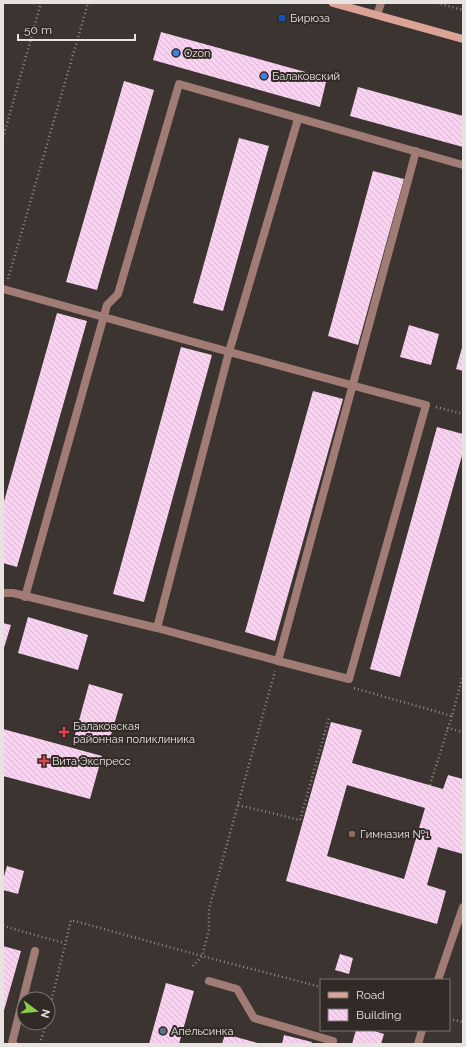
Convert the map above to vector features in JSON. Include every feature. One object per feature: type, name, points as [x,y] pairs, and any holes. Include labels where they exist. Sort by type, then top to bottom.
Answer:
[{"type":"main road","points":[[333,3],[463,39]]},
{"type":"lane","points":[[377,15],[381,3]]},
{"type":"lane","points":[[25,597],[107,305],[118,294],[178,84],[416,151],[463,166]]},
{"type":"lane","points":[[157,628],[229,352],[298,119]]},
{"type":"lane","points":[[278,661],[416,151]]},
{"type":"lane","points":[[3,593],[13,593],[157,628],[349,679],[426,405],[4,289]]},
{"type":"lane","points":[[438,979],[463,907]]},
{"type":"lane","points":[[14,1044],[12,1043],[35,951]]},
{"type":"lane","points":[[209,981],[237,989],[254,1018],[333,1040],[332,1044]]},
{"type":"lane","points":[[418,1044],[422,1031]]},
{"type":"path","points":[[3,138],[41,3]]},
{"type":"path","points":[[4,289],[88,3]]},
{"type":"path","points":[[437,3],[463,10]]},
{"type":"path","points":[[426,405],[463,414]]},
{"type":"path","points":[[193,966],[202,956],[209,930],[209,909],[278,661]]},
{"type":"path","points":[[430,785],[452,716],[463,675]]},
{"type":"path","points":[[349,679],[353,688],[452,716]]},
{"type":"path","points":[[238,805],[300,820],[329,718]]},
{"type":"path","points":[[448,728],[463,732]]},
{"type":"path","points":[[53,991],[64,943],[71,920],[320,987]]},
{"type":"path","points":[[3,926],[64,943]]},
{"type":"path","points":[[450,1019],[463,1022]]},
{"type":"path","points":[[40,1044],[44,1031]]},
{"type":"building","points":[[161,32],[327,78],[320,107],[153,60]]},
{"type":"building","points":[[124,81],[154,90],[97,290],[66,282]]},
{"type":"building","points":[[358,87],[463,116],[463,147],[350,116]]},
{"type":"building","points":[[239,138],[269,146],[223,311],[193,303]]},
{"type":"building","points":[[373,171],[404,179],[358,345],[328,336]]},
{"type":"building","points":[[57,313],[87,321],[17,567],[3,563],[3,505]]},
{"type":"building","points":[[409,325],[439,334],[431,365],[400,357]]},
{"type":"building","points":[[463,344],[463,371],[456,369]]},
{"type":"building","points":[[181,347],[212,355],[144,602],[113,594]]},
{"type":"building","points":[[313,391],[343,399],[275,641],[245,632]]},
{"type":"building","points":[[437,427],[463,434],[463,452],[400,677],[370,669]]},
{"type":"building","points":[[28,617],[88,635],[78,670],[18,653]]},
{"type":"building","points":[[3,623],[11,625],[3,651]]},
{"type":"building","points":[[89,684],[123,694],[108,745],[75,735]]},
{"type":"building","points":[[331,722],[362,730],[352,763],[443,789],[448,775],[463,779],[463,854],[438,847],[427,885],[446,891],[437,924],[286,881]],"holes":[[[347,785],[425,808],[404,879],[327,856]]]},
{"type":"building","points":[[3,729],[102,756],[90,799],[3,776]]},
{"type":"building","points":[[7,866],[24,871],[18,894],[3,890],[3,880]]},
{"type":"building","points":[[3,946],[21,951],[3,1014]]},
{"type":"building","points":[[340,954],[353,958],[349,974],[335,970]]},
{"type":"building","points":[[166,983],[194,991],[179,1044],[149,1044]]},
{"type":"building","points":[[356,1031],[374,1031],[384,1034],[381,1044],[352,1044]]},
{"type":"building","points":[[225,1034],[261,1044],[222,1044]]},
{"type":"building","points":[[284,1035],[312,1042],[311,1044],[282,1044]]},
{"type":"place","name":"Бирюза","points":[[282,18]]},
{"type":"place","name":"Ozon","points":[[176,53]]},
{"type":"place","name":"Балаковский","points":[[264,76]]},
{"type":"place","name":"Балаковская районная поликлиника","points":[[64,732]]},
{"type":"place","name":"Вита Экспресс","points":[[44,761]]},
{"type":"place","name":"Гимназия №1","points":[[352,834]]},
{"type":"place","name":"Апельсинка","points":[[163,1031]]}]
